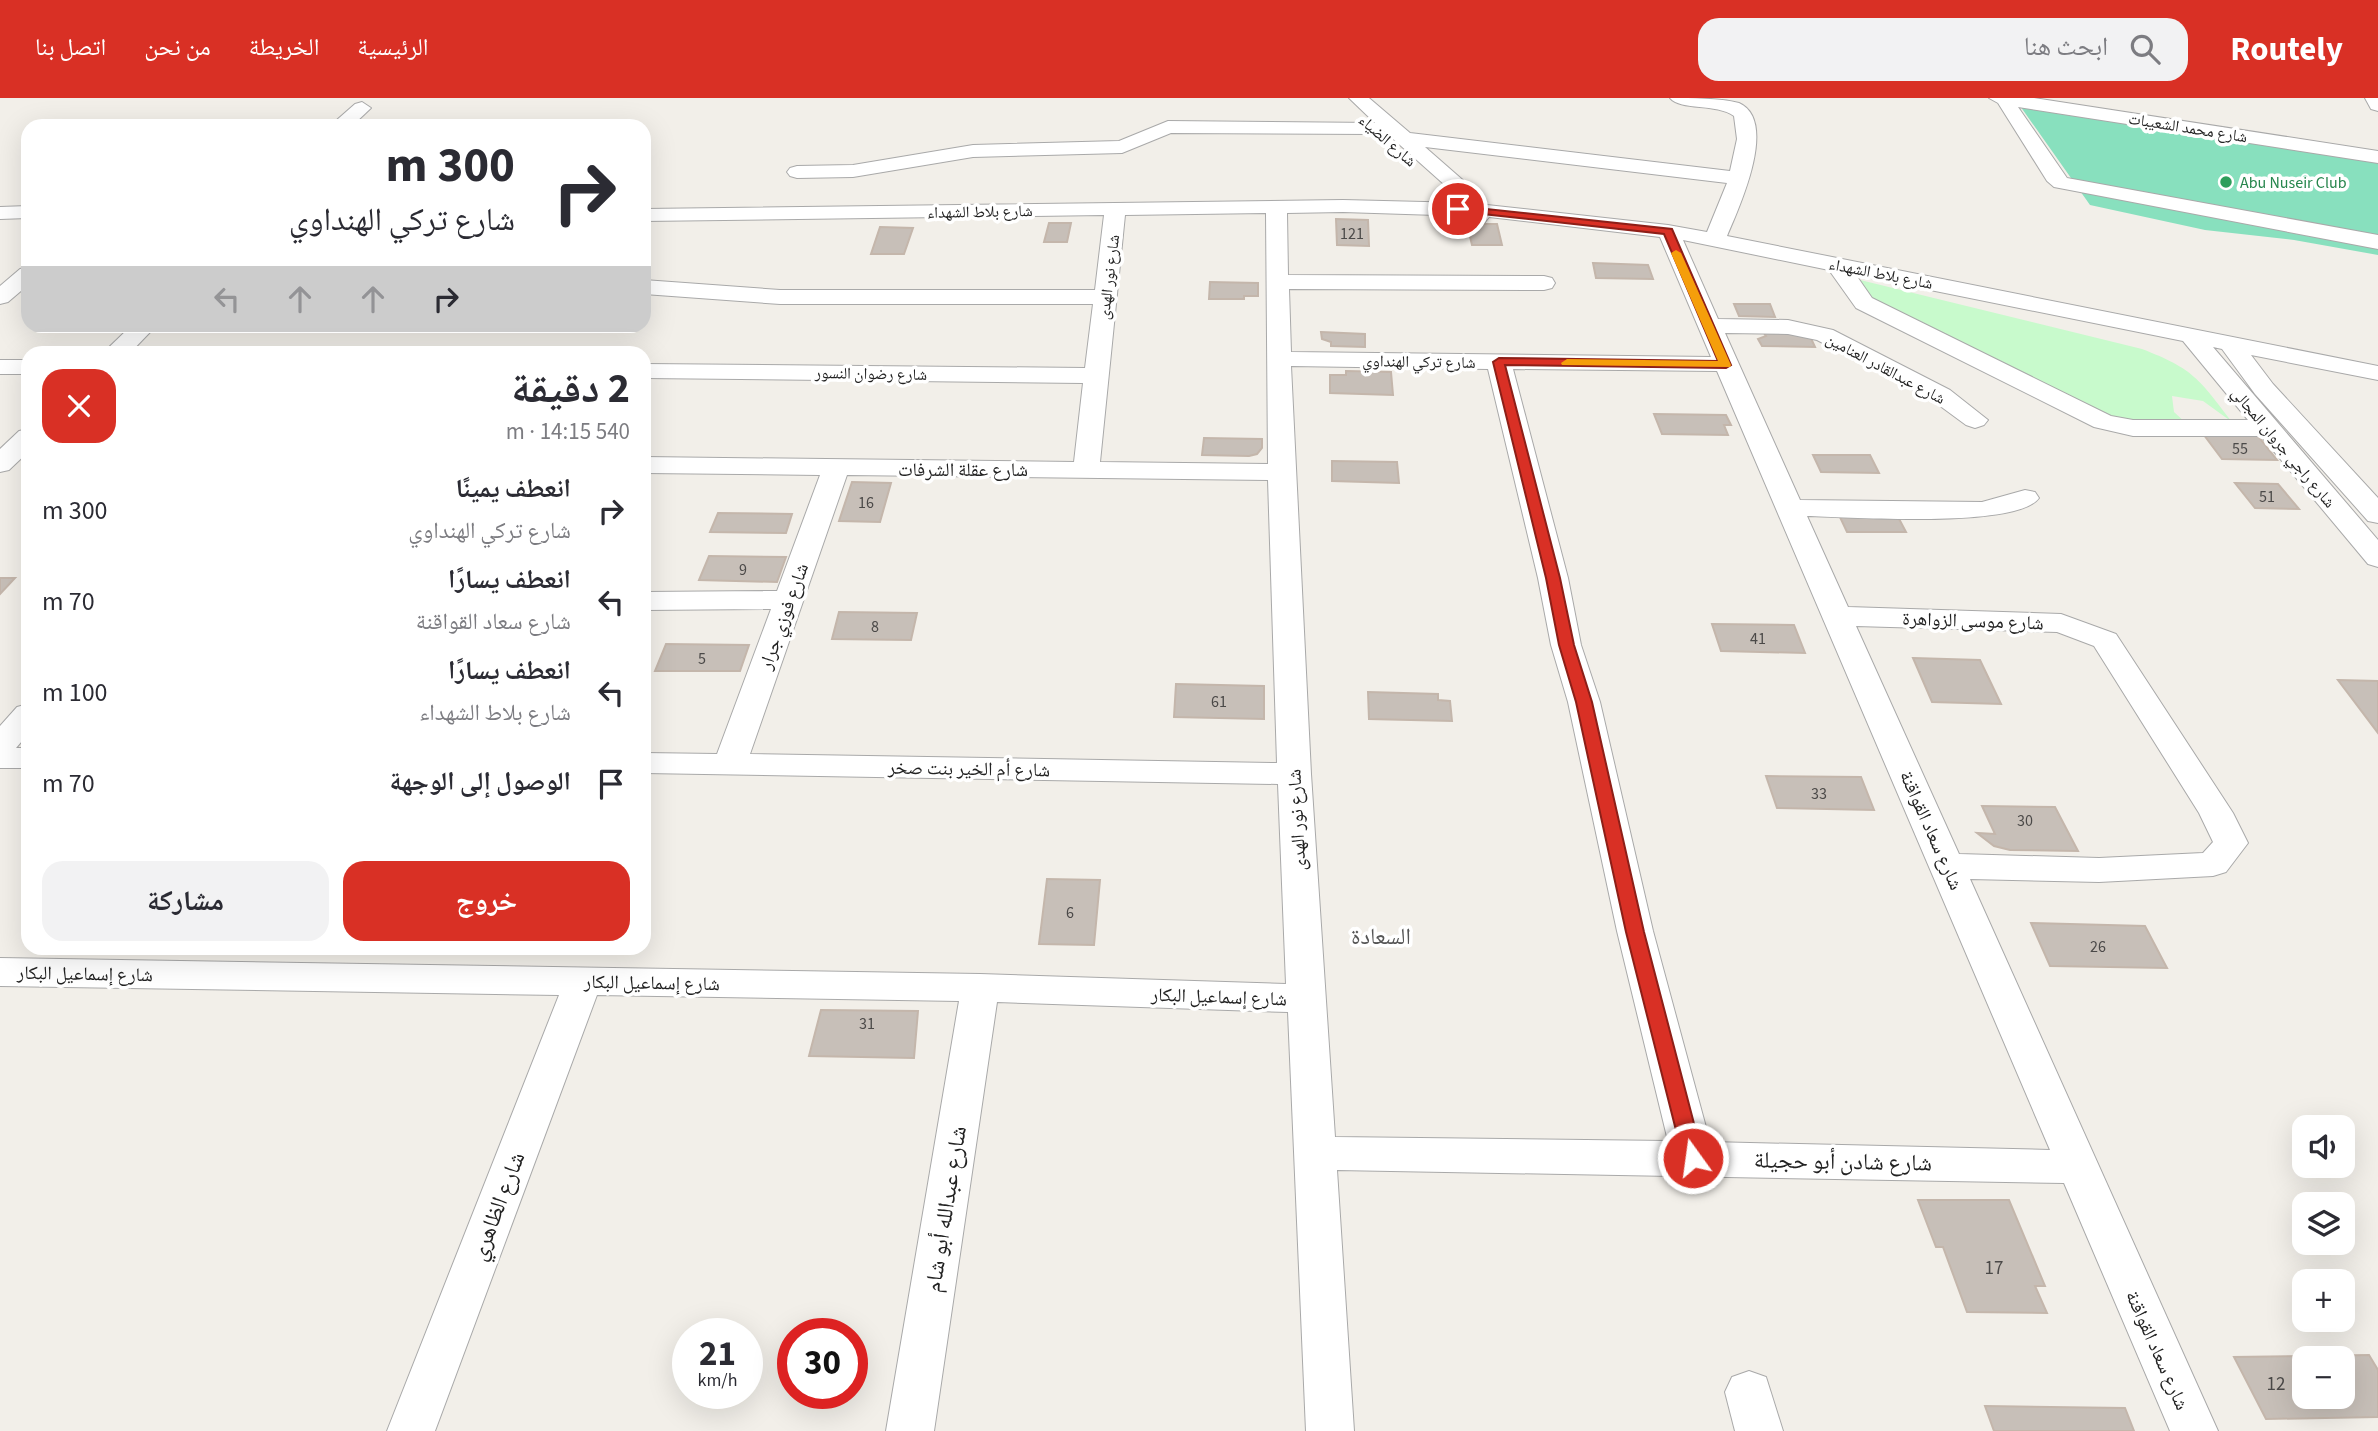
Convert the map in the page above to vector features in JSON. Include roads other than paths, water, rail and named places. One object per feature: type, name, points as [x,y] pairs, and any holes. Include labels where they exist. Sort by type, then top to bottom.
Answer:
[{"type":"street","name":"شارع الضياء","points":[[1339,98],[1468,213],[1474,200],[1445,171],[1401,138],[1358,98]]},
{"type":"street","points":[[1679,98],[1729,106],[1743,115],[1748,127],[1739,178],[1714,242]]},
{"type":"street","name":"شارع محمد الشعيبات","points":[[1998,98],[2378,157]]},
{"type":"street","points":[[2004,99],[2057,181],[2061,183],[2378,242]]},
{"type":"street","points":[[349,119],[362,108]]},
{"type":"street","points":[[797,172],[853,171],[973,151],[1122,147],[1168,127],[1373,128]]},
{"type":"street","points":[[1401,138],[1739,178]]},
{"type":"street","name":"شارع بلاط الشهداء","points":[[651,215],[1276,208],[1316,208],[1343,212],[1468,213],[1672,234],[2082,315],[2112,328],[2197,343],[2320,370],[2378,373]]},
{"type":"street","name":"شارع نور الهدى","points":[[1276,208],[1282,472],[1294,774],[1330,1431]]},
{"type":"street","name":"شارع نور الهدى","points":[[1086,469],[1115,209]]},
{"type":"street","points":[[0,212],[21,212]]},
{"type":"street","name":"شارع سعاد القواقنة","points":[[1672,234],[1788,508],[1948,866],[2194,1431]]},
{"type":"street","points":[[1837,265],[1864,303],[2103,422],[2133,428],[2266,428]]},
{"type":"street","points":[[0,296],[21,280]]},
{"type":"street","points":[[1278,282],[1544,283]]},
{"type":"street","points":[[651,288],[780,297],[1105,297]]},
{"type":"street","name":"شارع عبدالقادر العنامين","points":[[1709,326],[1788,327],[1825,335],[1941,395],[1975,420]]},
{"type":"street","points":[[123,346],[136,333]]},
{"type":"street","name":"شارع راجي جروان المجالي","points":[[2197,343],[2378,558]]},
{"type":"street","name":"شارع راجي جروان المجالي","points":[[2236,352],[2264,389],[2378,516]]},
{"type":"street","name":"شارع تركي الهنداوي","points":[[1280,359],[1726,365]]},
{"type":"street","points":[[1499,362],[1553,578],[1566,645],[1584,702],[1635,932],[1693,1158]]},
{"type":"street","points":[[0,367],[21,367]]},
{"type":"street","name":"شارع رضوان النسور","points":[[651,371],[1097,376]]},
{"type":"street","name":"شارع عقلة الشرفات","points":[[651,465],[1282,472]]},
{"type":"street","name":"شارع فوزي جرار","points":[[730,764],[836,468]]},
{"type":"street","points":[[1788,508],[1982,510],[2025,498]]},
{"type":"street","points":[[651,601],[789,600]]},
{"type":"street","name":"شارع موسى الزواهرة","points":[[1838,617],[2061,623],[2105,640],[2216,813],[2231,843],[2213,864],[2099,870],[1948,866]]},
{"type":"street","points":[[0,746],[21,722]]},
{"type":"street","points":[[0,758],[21,758]]},
{"type":"street","name":"شارع أم الخير بنت صخر","points":[[651,763],[1294,774]]},
{"type":"street","name":"شارع إسماعيل البكار","points":[[0,972],[980,988],[1305,999]]},
{"type":"street","name":"شارع الظاهري","points":[[411,1431],[583,981]]},
{"type":"street","name":"شارع عبدالله أبو شام","points":[[910,1431],[980,988]]},
{"type":"street","name":"شارع شادن أبو حجيلة","points":[[1314,1153],[2079,1167]]},
{"type":"place","name":"Abu Nuseir Club","points":[[2226,182]]},
{"type":"district","name":"السعادة","points":[[1381,936]]}]
